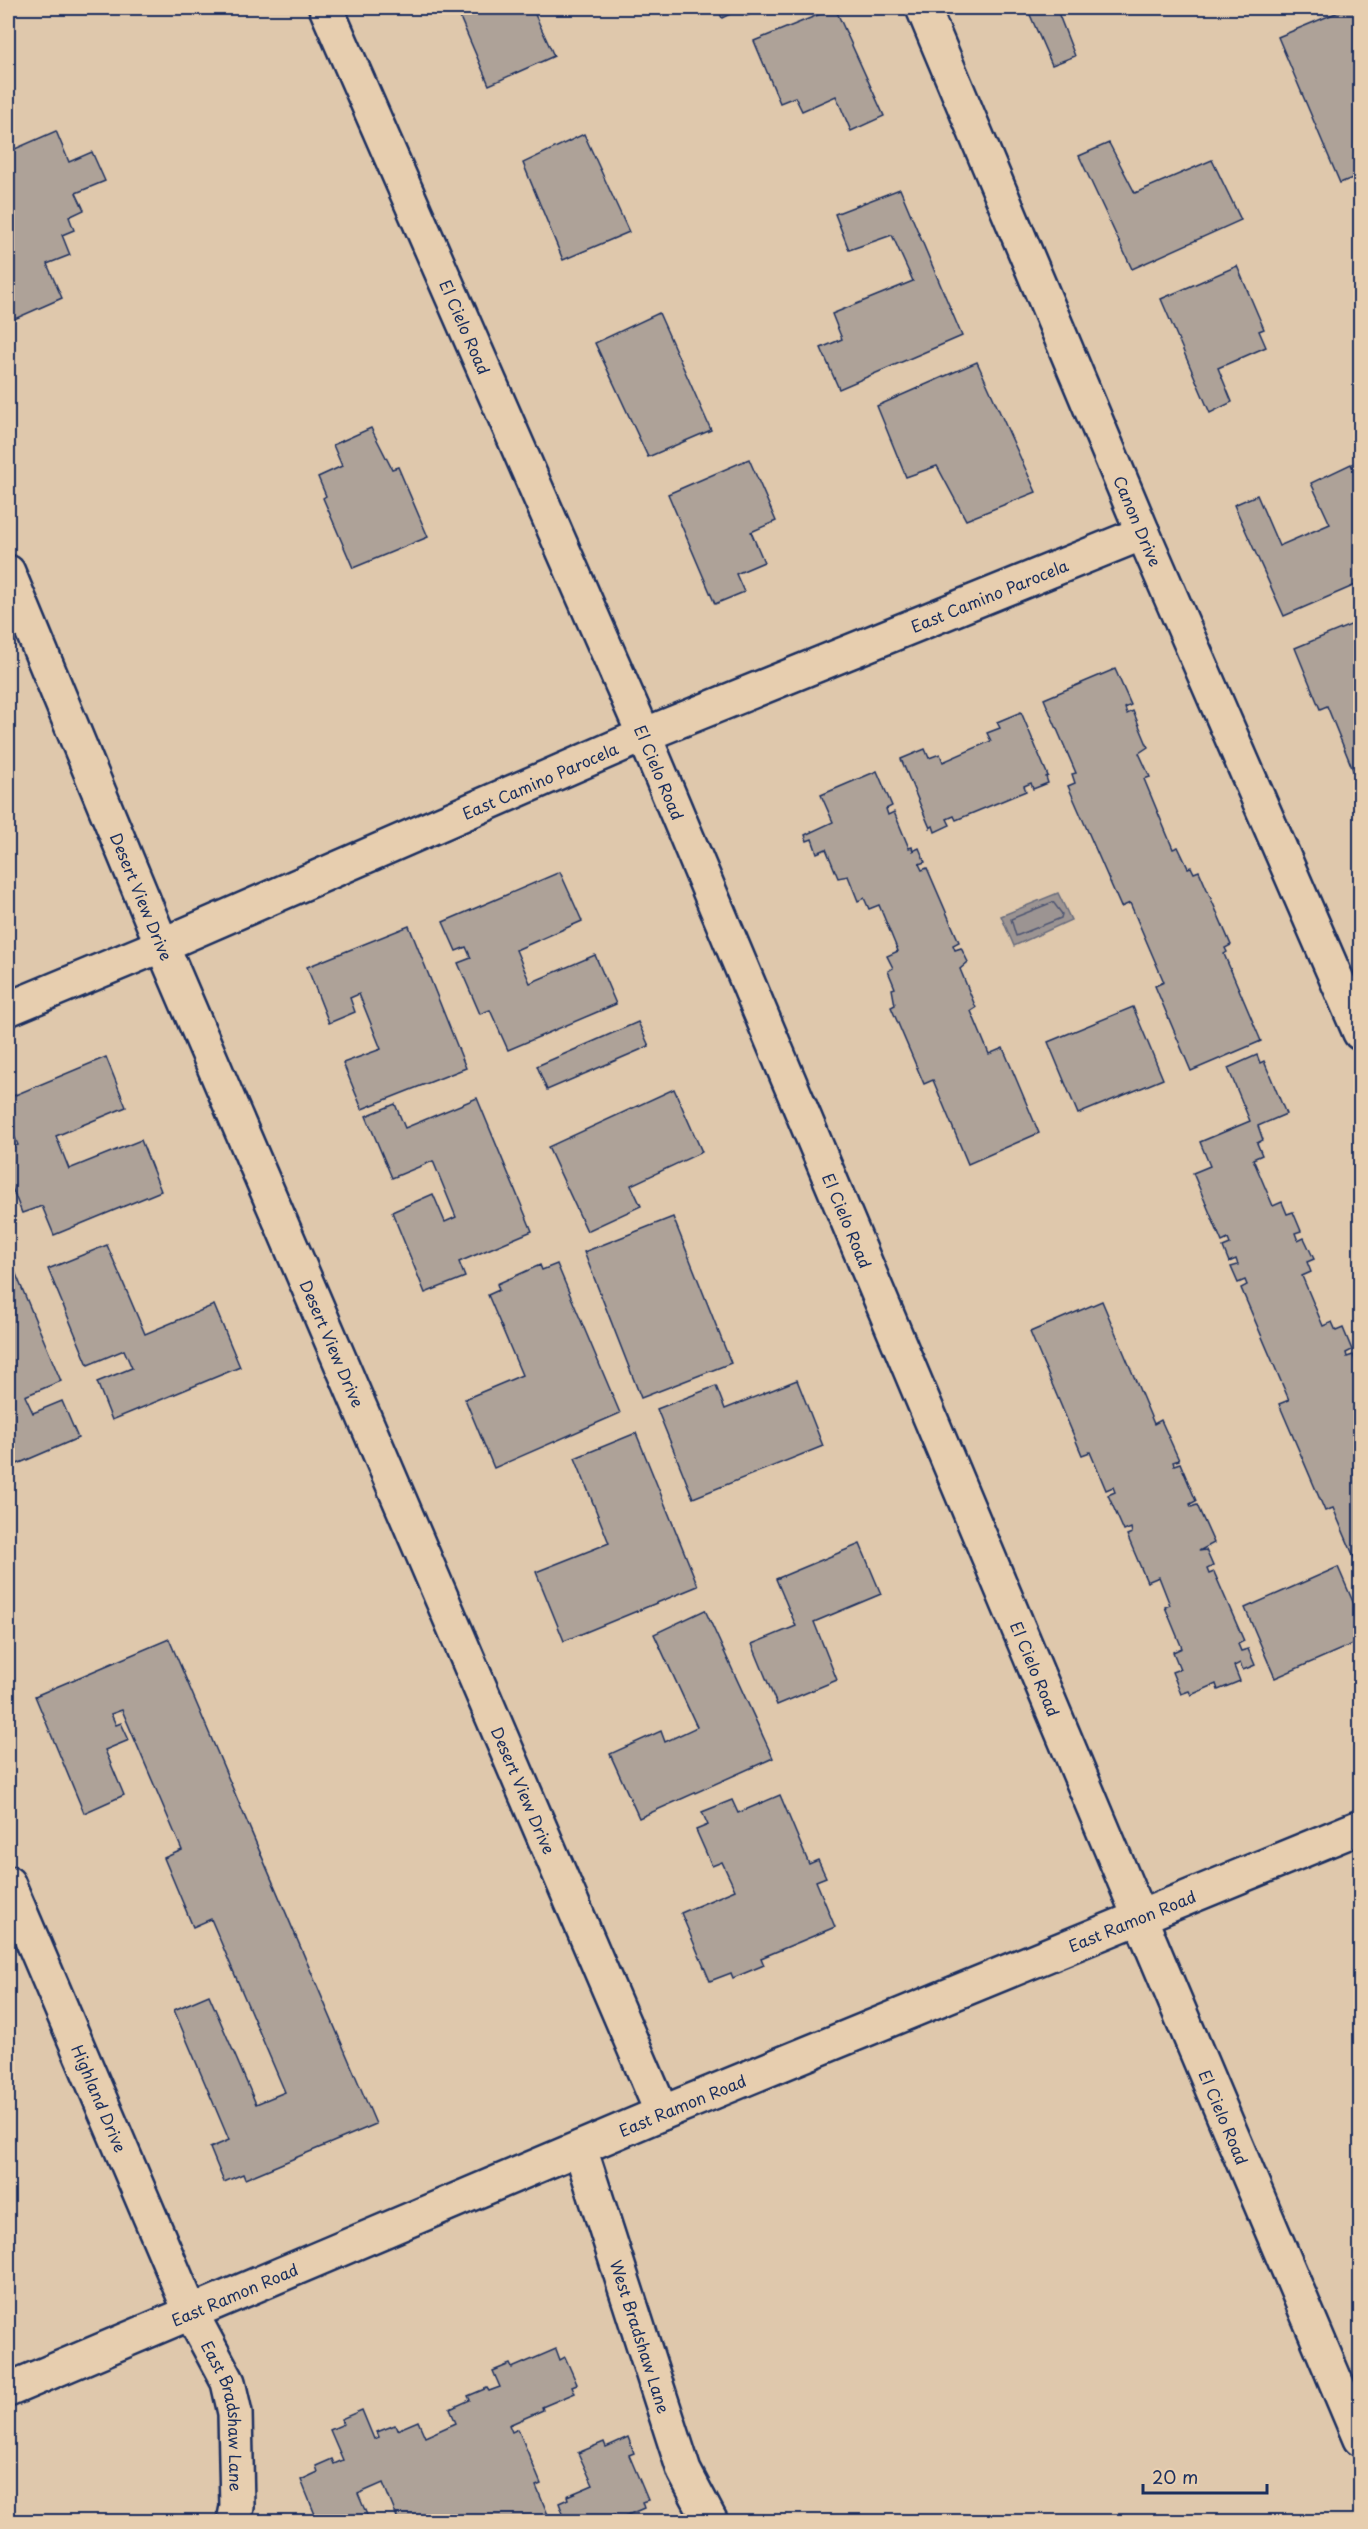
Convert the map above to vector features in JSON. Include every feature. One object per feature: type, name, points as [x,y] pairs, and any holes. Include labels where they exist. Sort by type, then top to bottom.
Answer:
[{"type":"street","name":"El Cielo Road","points":[[327,8],[644,735],[1360,2439]]},
{"type":"street","name":"Canon Drive","points":[[922,8],[1143,533],[1360,1033]]},
{"type":"street","name":"East Camino Parocela","points":[[8,1009],[162,945],[644,735],[1143,533]]},
{"type":"street","name":"Desert View Drive","points":[[8,572],[162,945],[662,2113]]},
{"type":"street","name":"East Ramon Road","points":[[8,2390],[662,2113],[1360,1827]]},
{"type":"street","name":"Highland Drive","points":[[8,1883],[191,2313]]},
{"type":"street","name":"West Bradshaw Lane","points":[[580,2148],[684,2471],[711,2522]]},
{"type":"street","name":"East Bradshaw Lane","points":[[191,2313],[228,2382],[235,2413],[237,2507],[234,2522]]},
{"type":"water","points":[[1058,893],[1071,920],[1014,946],[1001,916]]},
{"type":"building","points":[[456,8],[532,8],[554,56],[489,85]]},
{"type":"building","points":[[717,8],[742,8],[722,18]]},
{"type":"building","points":[[742,8],[766,8],[746,16]]},
{"type":"building","points":[[835,8],[884,116],[851,131],[836,96],[802,111],[795,97],[780,103],[754,41]]},
{"type":"building","points":[[1027,8],[1064,8],[1057,10],[1075,56],[1052,65]]},
{"type":"building","points":[[1348,8],[1360,8],[1360,175],[1340,183],[1278,37]]},
{"type":"building","points":[[56,131],[69,162],[92,152],[105,181],[76,193],[84,210],[69,217],[74,230],[62,235],[70,255],[47,264],[62,298],[10,321],[8,315],[8,152]]},
{"type":"building","points":[[584,134],[629,232],[563,260],[523,163]]},
{"type":"building","points":[[1109,143],[1135,193],[1212,160],[1241,220],[1132,269],[1079,156]]},
{"type":"building","points":[[900,189],[962,336],[839,389],[821,348],[842,339],[832,314],[913,281],[892,235],[849,250],[835,214]]},
{"type":"building","points":[[1237,266],[1264,329],[1259,331],[1266,347],[1218,368],[1232,402],[1210,413],[1161,299]]},
{"type":"building","points":[[659,313],[711,430],[648,457],[595,343]]},
{"type":"building","points":[[977,362],[1036,492],[966,520],[937,466],[906,477],[877,406]]},
{"type":"building","points":[[371,428],[392,469],[398,467],[428,537],[353,568],[323,498],[326,496],[318,477],[342,466],[333,445]]},
{"type":"building","points":[[749,459],[776,521],[751,532],[764,562],[736,574],[744,592],[715,604],[668,494]]},
{"type":"building","points":[[1351,464],[1360,485],[1360,571],[1357,572],[1360,583],[1284,616],[1234,505],[1257,495],[1279,546],[1330,524],[1311,483]]},
{"type":"building","points":[[1360,621],[1360,698],[1357,699],[1360,706],[1359,785],[1327,706],[1320,709],[1295,648]]},
{"type":"building","points":[[1115,669],[1131,705],[1125,708],[1127,714],[1133,711],[1148,747],[1139,753],[1150,777],[1144,779],[1173,849],[1178,847],[1188,868],[1191,867],[1194,873],[1199,871],[1231,945],[1225,948],[1227,952],[1224,954],[1261,1041],[1191,1071],[1155,986],[1164,982],[1130,903],[1121,907],[1068,786],[1075,783],[1072,774],[1076,773],[1044,699]]},
{"type":"building","points":[[1021,712],[1048,776],[1046,777],[1048,783],[1033,789],[1031,783],[1024,786],[1026,791],[956,820],[954,816],[947,819],[950,825],[935,832],[933,826],[930,828],[901,759],[925,749],[929,758],[940,754],[943,762],[991,741],[987,733],[1000,728],[997,722]]},
{"type":"building","points":[[877,771],[892,806],[886,809],[888,815],[894,812],[909,848],[912,847],[913,851],[919,848],[925,862],[919,864],[922,870],[927,868],[959,942],[953,945],[955,950],[961,948],[968,962],[960,969],[976,1008],[971,1011],[989,1054],[1003,1048],[1039,1133],[968,1164],[933,1080],[924,1084],[891,1007],[895,1005],[892,989],[895,988],[888,971],[893,968],[887,956],[898,951],[879,905],[869,909],[864,898],[858,901],[848,876],[838,878],[826,849],[817,853],[812,839],[807,841],[805,835],[833,822],[821,795]]},
{"type":"building","points":[[560,872],[582,921],[516,950],[530,983],[595,955],[616,1004],[508,1050],[490,1010],[480,1014],[458,963],[471,958],[466,947],[456,951],[443,922]]},
{"type":"building","points":[[409,926],[466,1068],[362,1109],[343,1063],[381,1049],[359,994],[350,998],[355,1012],[329,1023],[307,967]]},
{"type":"building","points":[[1133,1007],[1163,1079],[1078,1114],[1048,1042]]},
{"type":"building","points":[[638,1022],[649,1046],[547,1090],[537,1066]]},
{"type":"building","points":[[1257,1055],[1260,1063],[1264,1061],[1286,1114],[1258,1126],[1263,1140],[1257,1143],[1262,1155],[1253,1159],[1273,1206],[1282,1202],[1287,1214],[1293,1212],[1301,1231],[1295,1233],[1298,1241],[1304,1238],[1314,1259],[1307,1262],[1311,1272],[1302,1276],[1323,1326],[1332,1322],[1336,1331],[1343,1328],[1352,1350],[1346,1353],[1347,1357],[1353,1355],[1360,1372],[1360,1571],[1333,1508],[1325,1511],[1279,1404],[1289,1400],[1241,1288],[1247,1285],[1245,1280],[1238,1283],[1231,1267],[1238,1265],[1236,1259],[1229,1262],[1223,1247],[1230,1244],[1228,1239],[1222,1242],[1193,1173],[1210,1166],[1200,1142],[1250,1121],[1228,1068]]},
{"type":"building","points":[[106,1057],[126,1107],[56,1136],[69,1169],[141,1140],[161,1191],[54,1235],[42,1206],[22,1213],[8,1178],[8,1149],[18,1145],[8,1121],[8,1098]]},
{"type":"building","points":[[674,1089],[702,1152],[631,1185],[641,1206],[587,1231],[548,1147]]},
{"type":"building","points":[[477,1098],[532,1231],[459,1262],[465,1277],[425,1293],[392,1212],[433,1194],[445,1222],[456,1217],[433,1161],[392,1178],[366,1116],[395,1104],[405,1128]]},
{"type":"building","points":[[673,1217],[731,1363],[641,1398],[584,1252]]},
{"type":"building","points":[[107,1245],[145,1334],[214,1305],[240,1367],[112,1420],[97,1382],[132,1368],[124,1350],[88,1365],[48,1269]]},
{"type":"building","points":[[8,1255],[61,1381],[25,1396],[33,1413],[62,1401],[78,1438],[8,1468]]},
{"type":"building","points":[[557,1264],[620,1413],[494,1468],[465,1399],[522,1375],[488,1295],[499,1290],[497,1284],[540,1265],[542,1270]]},
{"type":"building","points":[[1102,1301],[1154,1424],[1161,1420],[1179,1460],[1173,1462],[1174,1465],[1180,1463],[1196,1501],[1190,1504],[1191,1507],[1197,1505],[1214,1543],[1199,1551],[1206,1550],[1213,1566],[1207,1569],[1209,1574],[1214,1572],[1244,1641],[1238,1644],[1241,1651],[1248,1649],[1255,1665],[1243,1670],[1240,1663],[1234,1666],[1240,1681],[1218,1690],[1216,1684],[1191,1695],[1189,1691],[1181,1694],[1172,1672],[1180,1669],[1173,1652],[1182,1648],[1165,1607],[1170,1605],[1159,1577],[1147,1582],[1127,1535],[1132,1533],[1131,1528],[1124,1531],[1108,1495],[1115,1492],[1113,1487],[1106,1490],[1090,1452],[1082,1455],[1030,1332]]},
{"type":"building","points":[[797,1380],[823,1446],[693,1498],[657,1409],[716,1386],[725,1409]]},
{"type":"building","points":[[636,1433],[698,1586],[564,1641],[536,1572],[609,1543],[575,1458]]},
{"type":"building","points":[[860,1544],[881,1594],[814,1622],[837,1680],[777,1705],[752,1644],[796,1626],[776,1579]]},
{"type":"building","points":[[1338,1567],[1360,1618],[1360,1641],[1275,1678],[1245,1608]]},
{"type":"building","points":[[705,1610],[773,1758],[639,1818],[610,1754],[661,1731],[665,1742],[697,1727],[654,1634]]},
{"type":"building","points":[[169,1639],[376,2124],[245,2179],[243,2174],[224,2182],[210,2148],[229,2140],[174,2010],[209,1995],[256,2104],[285,2092],[211,1919],[193,1927],[164,1858],[182,1850],[122,1710],[111,1714],[116,1725],[121,1723],[129,1740],[105,1750],[124,1795],[84,1813],[35,1696]]},
{"type":"building","points":[[780,1795],[809,1864],[818,1860],[826,1877],[816,1881],[835,1927],[761,1958],[764,1965],[733,1978],[731,1973],[710,1981],[681,1913],[735,1890],[722,1862],[712,1866],[696,1830],[708,1825],[702,1812],[732,1800],[738,1813]]},
{"type":"building","points":[[556,2349],[560,2360],[565,2357],[577,2384],[572,2386],[575,2393],[509,2425],[512,2432],[518,2429],[541,2484],[536,2486],[551,2522],[399,2522],[383,2483],[358,2494],[370,2522],[318,2522],[301,2480],[318,2472],[316,2466],[332,2459],[334,2464],[343,2460],[330,2430],[344,2424],[341,2419],[362,2410],[374,2439],[379,2437],[377,2432],[395,2425],[397,2430],[418,2421],[425,2437],[456,2423],[450,2409],[470,2400],[468,2396],[487,2388],[489,2391],[500,2387],[493,2371],[510,2364],[512,2368]]},
{"type":"building","points":[[628,2437],[634,2453],[629,2455],[648,2500],[642,2502],[644,2508],[616,2520],[614,2514],[606,2518],[608,2522],[558,2522],[565,2519],[559,2503],[568,2499],[567,2496],[593,2485],[578,2453],[604,2442],[606,2447]]}]
